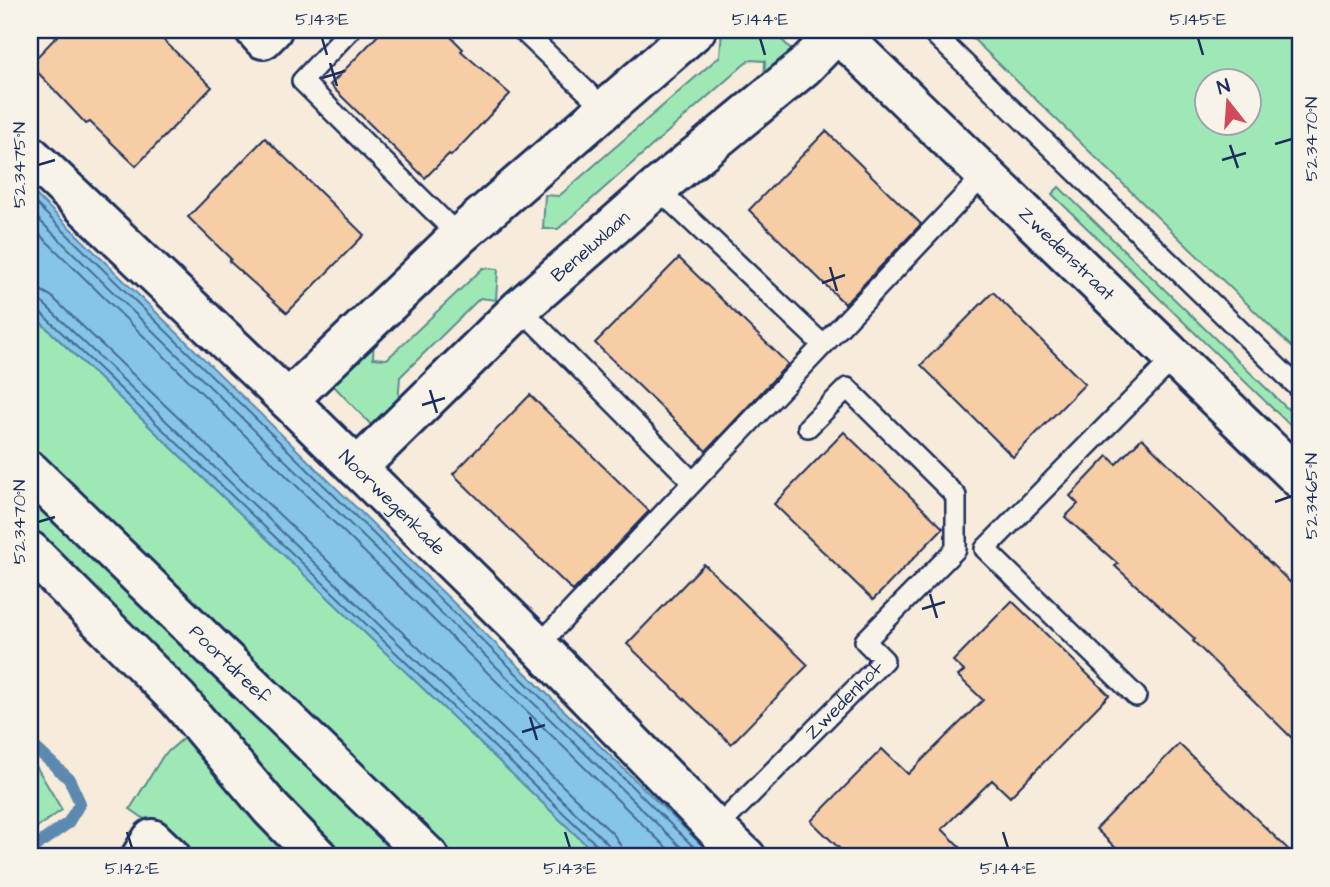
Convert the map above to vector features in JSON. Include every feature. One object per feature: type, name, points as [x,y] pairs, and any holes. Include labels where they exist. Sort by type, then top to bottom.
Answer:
[{"type":"street","points":[[254,30],[263,39],[272,30]]},
{"type":"street","points":[[288,400],[459,236],[696,30]]},
{"type":"street","name":"Zwedenstraat","points":[[833,33],[855,49],[1300,479]]},
{"type":"street","name":"Beneluxlaan","points":[[357,468],[520,308],[657,188],[804,67],[833,33]]},
{"type":"street","name":"Noorwegenkade","points":[[30,155],[288,400],[538,646],[746,857]]},
{"type":"street","name":"Poortdreef","points":[[30,471],[429,857]]},
{"type":"street","points":[[30,551],[178,699],[271,809],[318,857]]},
{"type":"street","points":[[141,857],[152,839],[171,857]]},
{"type":"lane","points":[[350,30],[302,81],[459,236]]},
{"type":"lane","points":[[522,30],[605,109]]},
{"type":"lane","points":[[930,30],[1300,389]]},
{"type":"lane","points":[[538,646],[985,174]]},
{"type":"lane","points":[[657,188],[823,345]]},
{"type":"lane","points":[[520,308],[693,482]]},
{"type":"lane","points":[[1136,696],[985,549],[1174,358]]},
{"type":"lane","name":"Zwedenhof","points":[[716,829],[884,660],[865,641],[956,549],[956,496],[847,388],[808,427]]},
{"type":"green space","points":[[722,30],[772,30],[796,54],[764,84],[765,61],[749,60],[558,229],[543,229],[545,195],[559,196],[720,56]]},
{"type":"green space","points":[[964,30],[1300,30],[1300,355]]},
{"type":"green space","points":[[1059,187],[1300,421],[1300,435],[1052,194]]},
{"type":"green space","points":[[483,268],[498,269],[496,300],[480,298],[400,377],[397,417],[380,434],[328,380],[374,335],[373,358],[387,359]]},
{"type":"green space","points":[[30,312],[599,857],[449,857],[30,452]]},
{"type":"green space","points":[[30,484],[415,857],[336,857],[30,536]]},
{"type":"green space","points":[[193,730],[304,857],[194,857],[175,840],[130,809],[163,756]]},
{"type":"green space","points":[[30,756],[62,810],[30,832]]},
{"type":"water","points":[[30,189],[714,857],[599,857],[30,312]]},
{"type":"building","points":[[63,30],[153,30],[212,87],[136,166],[90,122],[86,124],[30,64]]},
{"type":"building","points":[[383,30],[444,30],[463,49],[461,51],[510,94],[451,156],[449,154],[425,178],[330,85]]},
{"type":"building","points":[[826,131],[921,224],[845,304],[749,210]]},
{"type":"building","points":[[265,138],[364,235],[287,313],[229,261],[231,259],[188,217]]},
{"type":"building","points":[[679,258],[788,364],[706,451],[595,343]]},
{"type":"building","points":[[993,292],[1085,384],[1013,457],[921,365]]},
{"type":"building","points":[[530,395],[649,511],[573,591],[453,474]]},
{"type":"building","points":[[844,432],[943,528],[873,600],[774,504]]},
{"type":"building","points":[[1142,438],[1300,592],[1300,746],[1193,641],[1195,639],[1065,517],[1078,504],[1070,496],[1108,456],[1116,464]]},
{"type":"building","points":[[704,564],[808,665],[731,744],[627,644]]},
{"type":"building","points":[[1012,601],[1109,695],[1010,797],[992,780],[942,829],[970,857],[848,857],[811,821],[882,749],[908,774],[983,700],[958,676],[964,671],[953,661]]},
{"type":"building","points":[[1179,744],[1296,857],[1125,857],[1096,829]]},
{"type":"waterway","points":[[30,743],[69,779],[80,803],[68,823],[30,850]]}]
